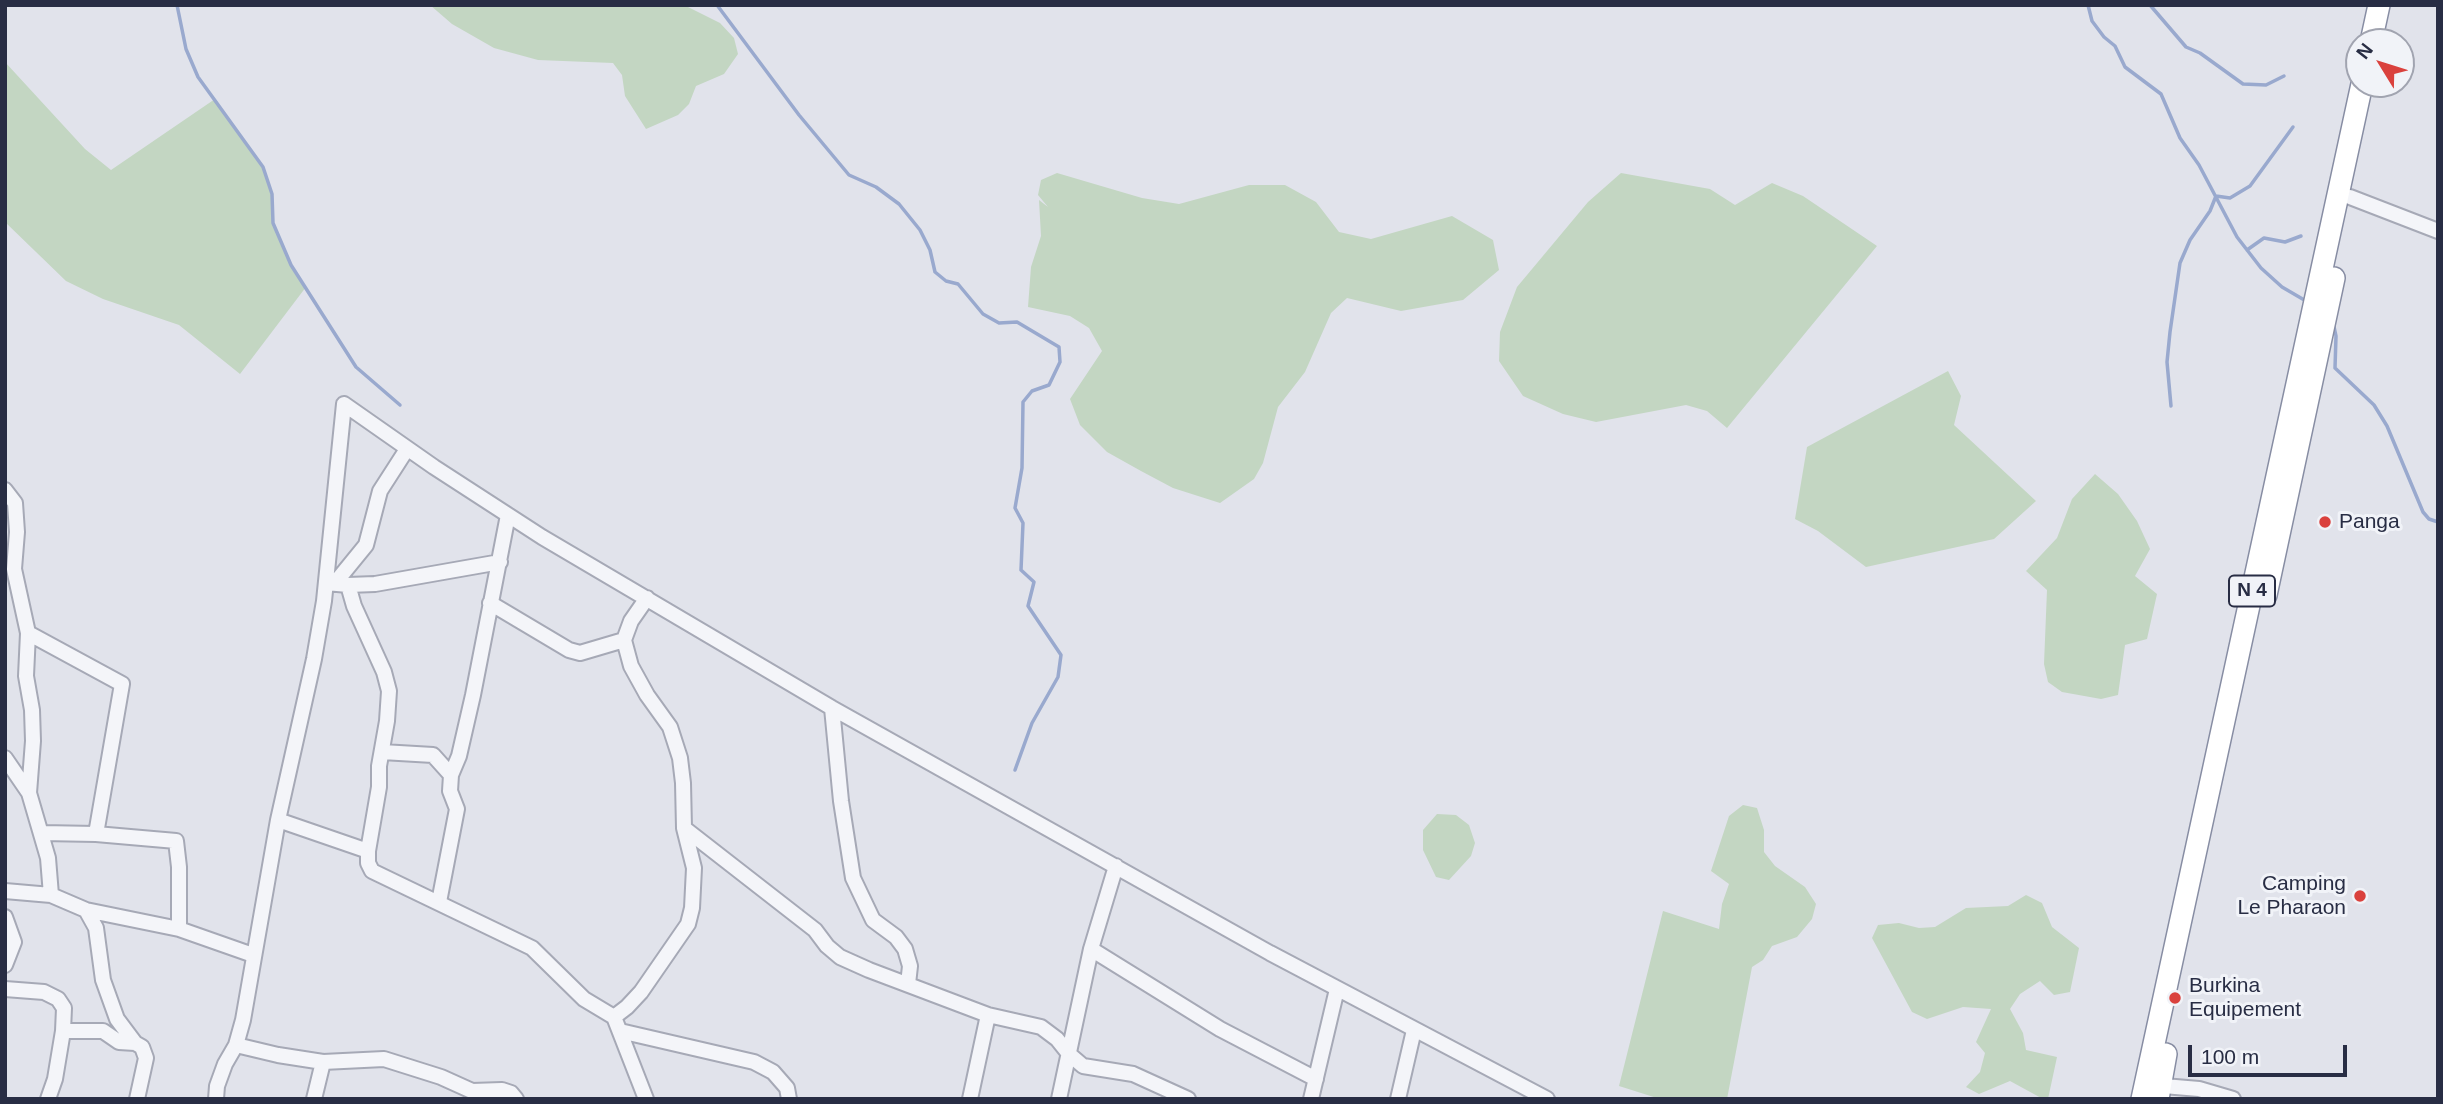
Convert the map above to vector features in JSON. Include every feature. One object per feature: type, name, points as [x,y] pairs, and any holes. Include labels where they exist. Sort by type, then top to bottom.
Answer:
[{"type":"highway","points":[[2374,28],[2379,5]]},
{"type":"highway","points":[[2389,28],[2393,5]]},
{"type":"highway","name":"N 4","points":[[2151,1092],[2359,98]]},
{"type":"highway","name":"N 4","points":[[2151,1092],[2196,919],[2373,98]]},
{"type":"street","points":[[2350,197],[2438,231]]},
{"type":"street","points":[[216,1099],[216,1086],[236,1045],[243,1020],[278,820],[314,659],[336,584],[344,404],[508,515],[832,708],[1337,989],[1547,1099]]},
{"type":"street","points":[[336,584],[366,545],[380,491],[407,449]]},
{"type":"street","points":[[5,490],[15,503],[17,533],[14,569],[28,633],[26,676],[32,710],[33,741],[29,793]]},
{"type":"street","points":[[439,902],[457,808],[450,791],[450,775],[459,756],[473,695],[508,515]]},
{"type":"street","points":[[336,584],[375,584],[500,562]]},
{"type":"street","points":[[336,584],[388,683],[387,721],[368,851],[368,863],[372,870],[532,948],[584,999],[617,1024],[754,1062],[773,1072],[787,1088],[789,1099]]},
{"type":"street","points":[[617,1024],[688,925],[692,908],[694,868],[684,828],[680,758],[670,727],[647,695],[631,666],[624,640],[631,621],[647,598]]},
{"type":"street","points":[[490,603],[569,650],[580,653],[624,640]]},
{"type":"street","points":[[28,633],[122,684],[96,834]]},
{"type":"street","points":[[832,708],[841,801],[853,878],[873,920],[896,936],[905,949],[910,965],[908,984]]},
{"type":"street","points":[[382,752],[433,755],[450,775]]},
{"type":"street","points":[[5,758],[29,793],[48,858],[51,895]]},
{"type":"street","points":[[278,820],[368,851]]},
{"type":"street","points":[[684,828],[815,930],[834,953],[869,970],[988,1015],[1041,1027],[1083,1066],[1133,1074],[1188,1099]]},
{"type":"street","points":[[42,833],[96,834],[176,841],[179,867],[179,929]]},
{"type":"street","points":[[1059,1099],[1091,948],[1116,866]]},
{"type":"street","points":[[5,891],[51,895],[86,910],[179,929],[253,955]]},
{"type":"street","points":[[86,910],[96,928],[103,980],[117,1019],[135,1044]]},
{"type":"street","points":[[5,917],[14,942],[5,965]]},
{"type":"street","points":[[1091,948],[1220,1029],[1316,1079]]},
{"type":"street","points":[[5,989],[44,992],[58,999],[64,1008],[55,1079],[48,1099]]},
{"type":"street","points":[[1311,1099],[1337,989]]},
{"type":"street","points":[[970,1099],[988,1015]]},
{"type":"street","points":[[617,1024],[646,1099]]},
{"type":"street","points":[[63,1031],[103,1031],[119,1042],[142,1047],[146,1058],[137,1099]]},
{"type":"street","points":[[1398,1099],[1414,1031]]},
{"type":"street","points":[[236,1045],[323,1062],[384,1059],[441,1077],[473,1095],[502,1090],[511,1093],[516,1099]]},
{"type":"street","points":[[314,1099],[323,1062]]},
{"type":"street","points":[[2151,1092],[2199,1089],[2233,1099]]},
{"type":"green space","points":[[430,5],[684,5],[720,23],[734,38],[738,54],[724,74],[696,86],[689,104],[678,115],[646,129],[625,96],[622,75],[613,63],[538,60],[494,48],[452,24]]},
{"type":"green space","points":[[5,62],[85,149],[111,170],[215,99],[263,167],[272,194],[273,223],[291,265],[306,287],[240,374],[179,325],[103,299],[66,281],[5,222]]},
{"type":"green space","points":[[1057,173],[1142,198],[1179,204],[1249,185],[1285,185],[1316,202],[1339,232],[1371,239],[1452,216],[1493,240],[1499,270],[1463,300],[1401,311],[1347,298],[1331,313],[1305,372],[1278,407],[1263,463],[1254,479],[1220,503],[1173,488],[1141,471],[1107,452],[1080,425],[1070,399],[1102,351],[1089,328],[1070,316],[1028,307],[1031,267],[1041,236],[1039,200],[1048,207],[1038,195],[1041,180]]},
{"type":"green space","points":[[1621,173],[1710,189],[1735,205],[1772,183],[1803,196],[1877,246],[1727,428],[1707,411],[1686,405],[1596,422],[1563,414],[1523,396],[1499,361],[1500,332],[1517,287],[1588,202]]},
{"type":"green space","points":[[1948,371],[1961,396],[1954,425],[2036,501],[1994,539],[1866,567],[1818,531],[1795,519],[1807,447]]},
{"type":"green space","points":[[2095,474],[2118,494],[2137,521],[2150,549],[2135,576],[2157,594],[2147,639],[2125,645],[2118,695],[2101,699],[2062,692],[2048,682],[2044,664],[2047,590],[2026,571],[2057,538],[2072,499]]},
{"type":"green space","points":[[1743,805],[1757,808],[1764,830],[1764,852],[1775,866],[1805,887],[1816,904],[1812,919],[1797,937],[1772,946],[1763,960],[1752,967],[1727,1099],[1660,1099],[1619,1086],[1663,911],[1719,929],[1722,904],[1729,884],[1711,871],[1729,816]]},
{"type":"green space","points":[[1437,814],[1456,815],[1469,825],[1475,843],[1471,856],[1449,880],[1436,877],[1423,850],[1423,830]]},
{"type":"green space","points":[[2026,895],[2042,903],[2052,927],[2079,948],[2070,992],[2054,995],[2040,981],[2020,994],[2010,1009],[2023,1033],[2026,1050],[2057,1057],[2048,1099],[2043,1099],[2010,1081],[1979,1094],[1966,1087],[1980,1072],[1985,1053],[1976,1042],[1991,1009],[1963,1007],[1927,1019],[1912,1012],[1872,938],[1878,925],[1899,923],[1919,928],[1935,927],[1966,908],[2008,906]]},
{"type":"waterway","points":[[177,5],[186,49],[198,77],[263,167],[272,194],[273,223],[291,265],[356,367],[400,405]]},
{"type":"waterway","points":[[717,5],[799,115],[849,175],[876,187],[899,204],[920,230],[930,250],[935,272],[946,281],[958,284],[983,314],[999,323],[1017,322],[1059,347],[1060,362],[1049,385],[1032,391],[1023,402],[1022,468],[1015,508],[1023,523],[1021,570],[1034,582],[1028,606],[1061,655],[1058,677],[1032,723],[1015,770]]},
{"type":"waterway","points":[[2088,5],[2092,21],[2115,46],[2125,67],[2161,94],[2180,138],[2199,165],[2237,237],[2261,268],[2282,287],[2306,301]]},
{"type":"waterway","points":[[2150,5],[2186,47],[2200,53],[2243,84],[2266,85],[2284,76]]},
{"type":"waterway","points":[[2171,406],[2167,362],[2170,332],[2180,263],[2190,240],[2210,211],[2216,196],[2230,198],[2250,186],[2293,127]]},
{"type":"waterway","points":[[2247,250],[2264,238],[2285,242],[2301,236]]},
{"type":"waterway","points":[[2333,322],[2336,336],[2335,368],[2374,405],[2387,426],[2423,512],[2429,519],[2438,522]]},
{"type":"place","name":"Panga","points":[[2325,522]]},
{"type":"place","name":"Camping Le Pharaon","points":[[2360,896]]},
{"type":"place","name":"Burkina Equipement","points":[[2175,998]]}]
